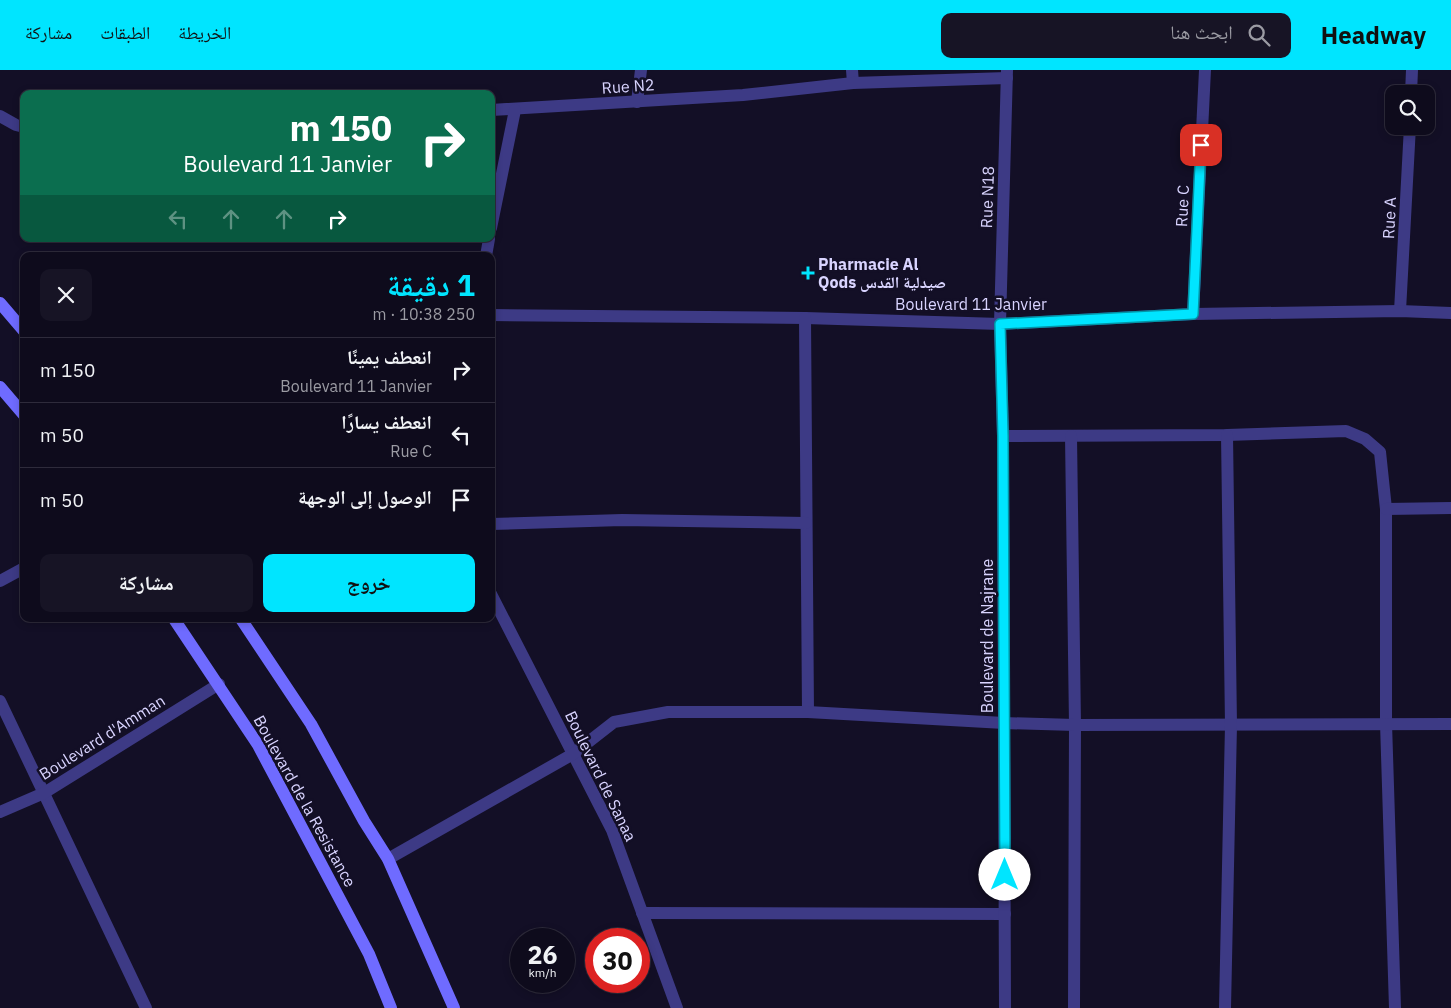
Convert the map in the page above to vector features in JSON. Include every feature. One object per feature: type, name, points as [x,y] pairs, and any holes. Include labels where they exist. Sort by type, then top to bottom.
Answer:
[{"type":"main road","points":[[0,303],[20,326]]},
{"type":"main road","points":[[0,387],[20,410]]},
{"type":"main road","name":"Boulevard de la Resistance","points":[[176,622],[258,745],[365,946],[391,1008]]},
{"type":"main road","points":[[243,622],[311,724],[364,821],[388,859],[454,1008]]},
{"type":"street","points":[[637,102],[641,70]]},
{"type":"street","points":[[852,70],[853,83]]},
{"type":"street","name":"Rue C","points":[[1193,314],[1205,70]]},
{"type":"street","points":[[1411,85],[1412,70]]},
{"type":"street","name":"Rue N2","points":[[495,110],[742,95],[853,83],[1007,74]]},
{"type":"street","name":"Rue N18","points":[[1000,324],[1007,74]]},
{"type":"street","points":[[495,208],[515,110]]},
{"type":"street","points":[[0,116],[20,126]]},
{"type":"street","name":"Rue A","points":[[1400,311],[1410,135]]},
{"type":"street","name":"Boulevard 11 Janvier","points":[[495,315],[805,318],[1000,324],[1193,314],[1400,311],[1451,313]]},
{"type":"street","points":[[805,318],[808,712]]},
{"type":"street","name":"Boulevard de Najrane","points":[[1000,324],[1003,436],[1005,1008]]},
{"type":"street","points":[[1003,436],[1346,431],[1365,439],[1380,452],[1386,508],[1386,723],[1395,1008]]},
{"type":"street","points":[[1225,1008],[1231,725],[1227,434]]},
{"type":"street","points":[[1071,436],[1075,725],[1074,1008]]},
{"type":"street","points":[[1386,508],[1451,508]]},
{"type":"street","points":[[495,524],[622,520],[806,523]]},
{"type":"street","points":[[0,581],[20,570]]},
{"type":"street","name":"Boulevard de Sanaa","points":[[495,602],[612,830],[677,1008]]},
{"type":"street","name":"Boulevard d'Amman","points":[[0,812],[44,793],[219,684]]},
{"type":"street","points":[[0,701],[146,1008]]},
{"type":"street","points":[[388,859],[573,754],[614,722],[668,712],[808,712],[1075,725],[1451,724]]},
{"type":"street","points":[[642,913],[1005,914]]},
{"type":"place","name":"Pharmacie Al Qods صيدلية القدس","points":[[808,273]]},
{"type":"route","points":[[1005,875],[1003,436],[1000,324],[1193,314],[1201,145]]}]
